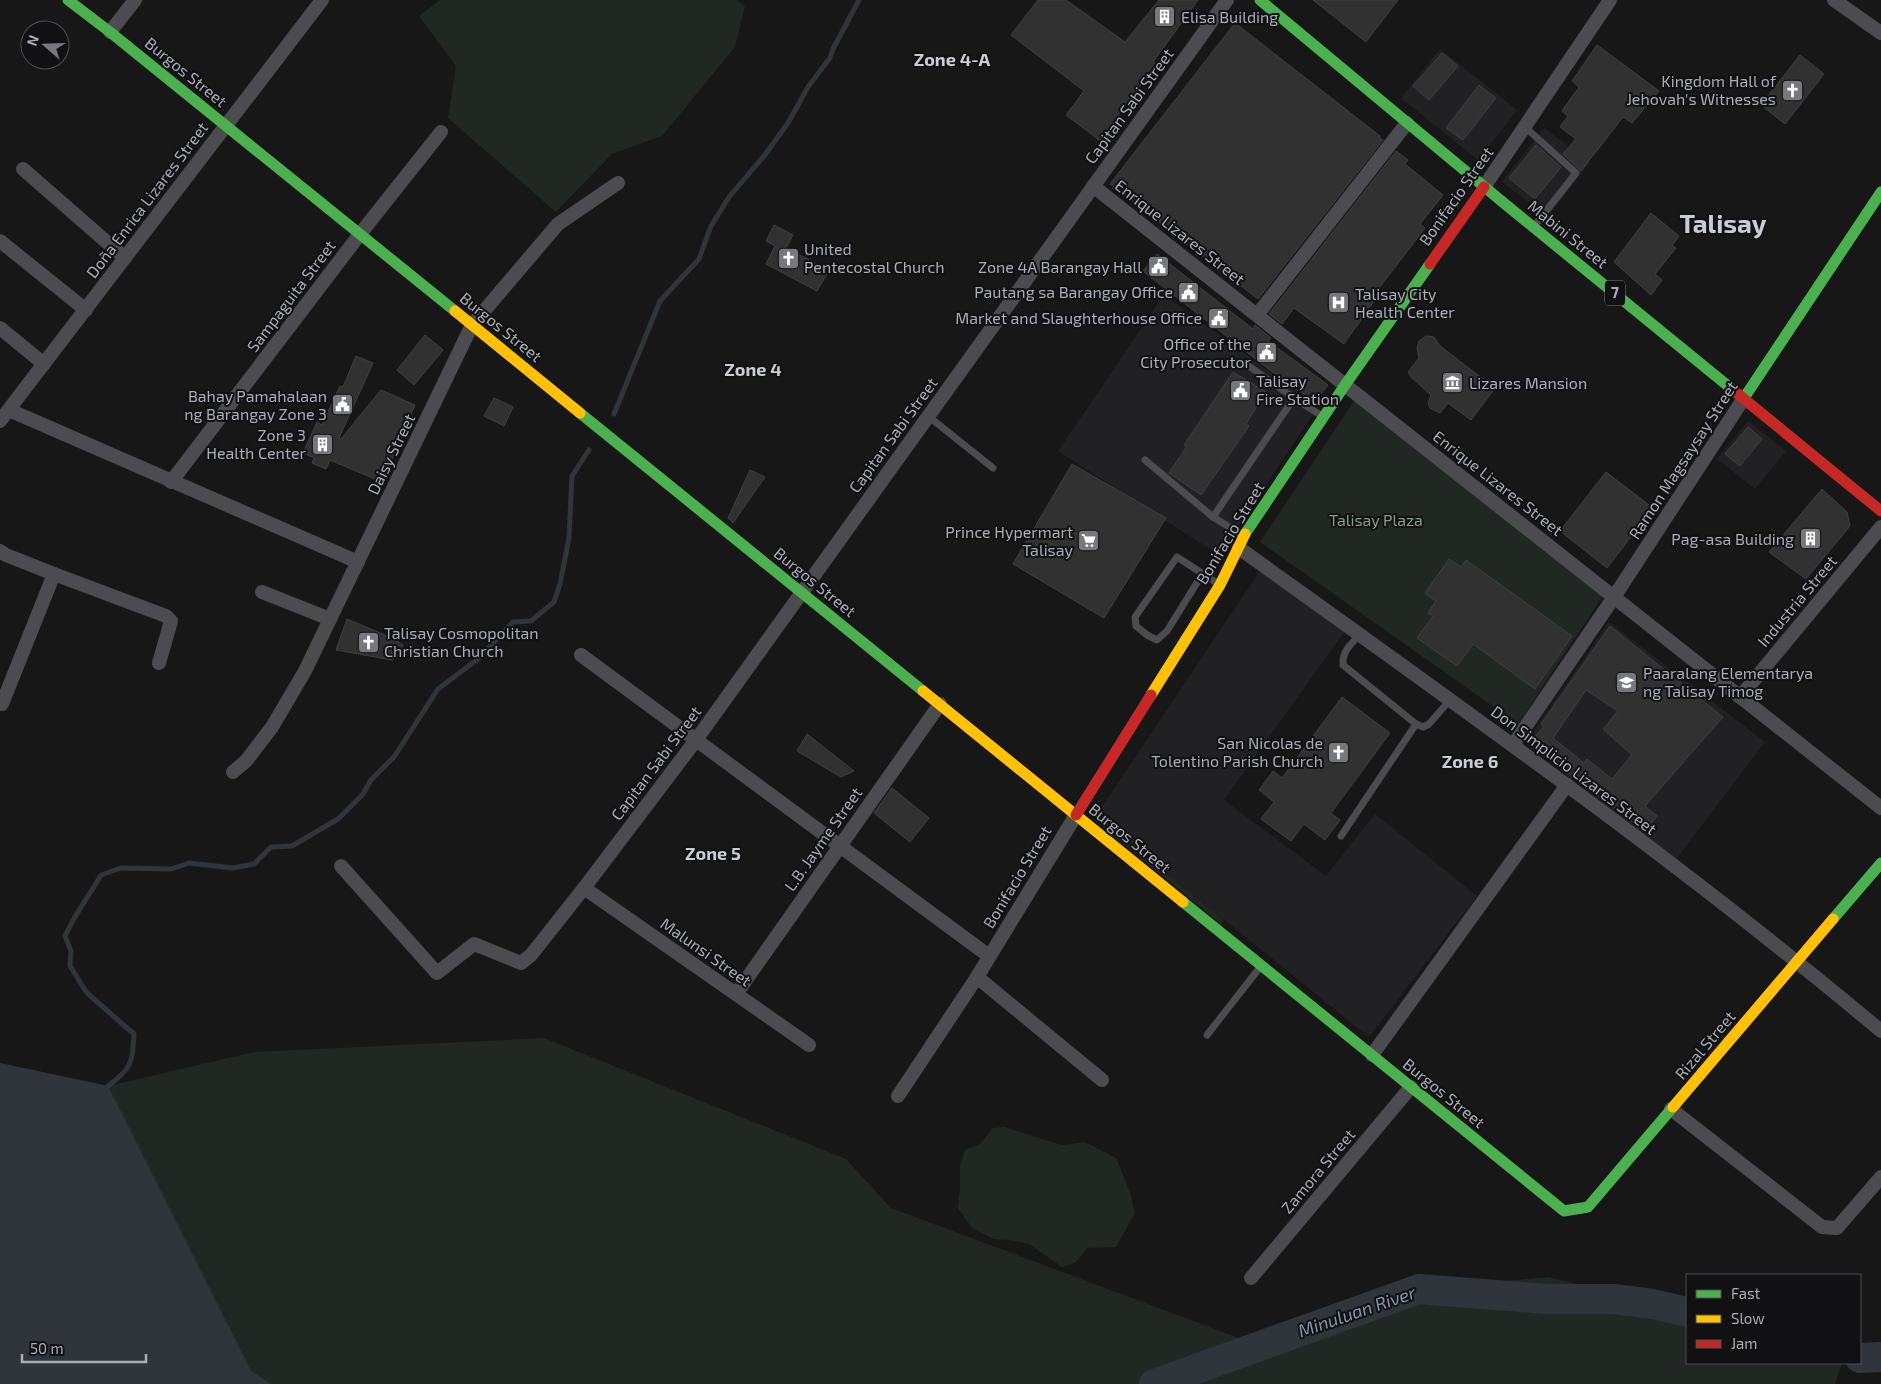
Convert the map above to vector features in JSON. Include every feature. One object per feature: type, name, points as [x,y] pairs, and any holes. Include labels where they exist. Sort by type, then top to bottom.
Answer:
[{"type":"street","name":"Burgos Street","points":[[68,0],[226,125],[1541,1192]]},
{"type":"street","points":[[110,32],[136,0]]},
{"type":"street","name":"Doña Enrica Lizares Street","points":[[0,421],[322,0]]},
{"type":"street","name":"Capitan Sabi Street","points":[[341,866],[437,973],[474,944],[521,963],[531,954],[584,888],[696,740],[1226,0]]},
{"type":"street","name":"Mabini Street","points":[[1260,0],[1484,187],[1881,510]]},
{"type":"street","name":"Bonifacio Street","points":[[898,1096],[977,977],[1220,585],[1242,542],[1345,385],[1484,187],[1610,0]]},
{"type":"street","points":[[1834,0],[1881,33]]},
{"type":"street","points":[[1257,315],[1407,123]]},
{"type":"street","name":"Sampaguita Street","points":[[171,482],[360,234],[441,132]]},
{"type":"street","points":[[24,169],[125,258]]},
{"type":"street","name":"Daisy Street","points":[[234,772],[258,745],[289,700],[472,325],[558,224],[618,184]]},
{"type":"street","name":"Enrique Lizares Street","points":[[1093,186],[1881,808]]},
{"type":"street","name":"Ramon Magsaysay Street","points":[[1513,745],[1614,598],[1881,192]]},
{"type":"street","points":[[0,241],[86,310]]},
{"type":"street","points":[[0,328],[44,364]]},
{"type":"street","points":[[10,410],[171,482],[358,562]]},
{"type":"street","name":"Industria Street","points":[[1740,697],[1881,527]]},
{"type":"street","name":"Don Simplicio Lizares Street","points":[[1242,542],[1360,634],[1513,745],[1798,961],[1881,1031]]},
{"type":"street","points":[[0,551],[6,556],[166,616],[171,621],[159,663]]},
{"type":"street","points":[[2,704],[54,574]]},
{"type":"street","points":[[262,592],[330,619]]},
{"type":"street","points":[[581,655],[989,956]]},
{"type":"street","name":"L.B. Jayme Street","points":[[736,994],[940,704]]},
{"type":"street","points":[[1372,1055],[1567,786]]},
{"type":"street","name":"Rizal Street","points":[[1541,1192],[1564,1211],[1588,1207],[1881,863]]},
{"type":"street","name":"Malunsi Street","points":[[584,888],[809,1044]]},
{"type":"street","points":[[977,977],[1102,1080]]},
{"type":"street","name":"Zamora Street","points":[[1251,1278],[1412,1087]]},
{"type":"street","points":[[1672,1109],[1822,1227],[1837,1228],[1881,1177]]},
{"type":"lane","points":[[1525,127],[1576,173],[1534,227]]},
{"type":"lane","points":[[1246,364],[1324,417]]},
{"type":"lane","points":[[1213,516],[1294,398]]},
{"type":"lane","points":[[928,416],[993,468]]},
{"type":"lane","points":[[1145,460],[1242,542]]},
{"type":"lane","points":[[1203,573],[1166,631],[1157,640],[1136,626],[1135,617],[1177,557],[1203,573],[1220,585]]},
{"type":"lane","points":[[1360,634],[1345,652],[1343,658],[1344,665],[1416,724],[1423,727],[1429,724],[1450,700]]},
{"type":"lane","points":[[1341,836],[1416,724]]},
{"type":"lane","points":[[1208,1035],[1262,966]]},
{"type":"shaded area","points":[[1440,49],[1517,110],[1478,160],[1401,98]]},
{"type":"shaded area","points":[[1544,128],[1590,162],[1548,217],[1502,182]]},
{"type":"shaded area","points":[[1164,295],[1318,407],[1219,555],[1058,451]]},
{"type":"shaded area","points":[[1748,421],[1786,451],[1755,489],[1717,459]]},
{"type":"shaded area","points":[[1260,571],[1345,631],[1224,800],[1326,876],[1375,814],[1477,896],[1369,1037],[1096,816]]},
{"type":"shaded area","name":"Paaralang Elementarya ng Talisay Timog","points":[[1609,622],[1765,742],[1676,859],[1525,743]]},
{"type":"shaded area","points":[[0,1063],[108,1086],[251,1371],[271,1384],[0,1384]]},
{"type":"green space","points":[[440,0],[736,0],[745,6],[735,47],[662,136],[612,154],[556,212],[448,118],[456,66],[419,16]]},
{"type":"green space","name":"Talisay Plaza","points":[[1356,398],[1605,593],[1518,724],[1260,542]]},
{"type":"green space","points":[[1096,816],[1224,920],[1221,924],[1094,820]]},
{"type":"green space","points":[[544,1038],[846,1159],[891,1208],[1260,1346],[1419,1289],[1548,1277],[1686,1312],[1686,1364],[1842,1364],[1835,1384],[0,1384],[0,1063],[108,1086],[254,1052]]},
{"type":"green space","points":[[1004,1127],[1062,1145],[1085,1142],[1116,1158],[1130,1192],[1135,1213],[1116,1247],[1087,1248],[1076,1262],[1062,1267],[1029,1244],[994,1239],[972,1228],[958,1208],[960,1165],[965,1150],[980,1144],[993,1128]]},
{"type":"building","points":[[1038,0],[1066,0],[1125,42],[1159,0],[1198,0],[1153,62],[1156,64],[1116,118],[1120,121],[1103,143],[1066,115],[1084,91],[1011,35]]},
{"type":"building","points":[[1313,0],[1398,0],[1366,42]]},
{"type":"building","points":[[1235,23],[1383,140],[1258,299],[1110,184]]},
{"type":"building","points":[[1597,45],[1659,91],[1632,123],[1623,117],[1581,171],[1563,154],[1576,139],[1560,127],[1568,116],[1562,111],[1579,87],[1572,81]]},
{"type":"building","points":[[1442,53],[1458,66],[1429,100],[1413,86]]},
{"type":"building","name":"Kingdom Hall of Jehovah's Witnesses","points":[[1800,55],[1824,74],[1785,124],[1761,105]]},
{"type":"building","points":[[1479,85],[1496,98],[1463,140],[1446,128]]},
{"type":"building","points":[[1536,145],[1561,167],[1535,199],[1509,178]]},
{"type":"building","points":[[1396,151],[1408,160],[1405,164],[1443,195],[1420,224],[1425,228],[1376,292],[1379,294],[1344,344],[1294,308],[1282,324],[1269,314]]},
{"type":"building","points":[[1651,213],[1679,236],[1672,245],[1676,248],[1655,274],[1662,280],[1651,295],[1614,262]]},
{"type":"building","name":"United Pentecostal Church","points":[[774,225],[793,235],[786,248],[829,270],[817,291],[766,264],[775,246],[766,241]]},
{"type":"building","points":[[1157,254],[1253,329],[1255,325],[1271,338],[1268,341],[1328,385],[1315,402],[1276,375],[1143,271]]},
{"type":"building","points":[[425,335],[443,350],[414,385],[397,370]]},
{"type":"building","name":"Lizares Mansion","points":[[1426,336],[1434,337],[1440,346],[1495,388],[1471,420],[1448,403],[1440,413],[1430,408],[1428,404],[1431,395],[1408,372],[1419,358],[1417,348],[1419,341]]},
{"type":"building","points":[[356,356],[373,363],[339,438],[341,439],[381,390],[415,405],[382,482],[330,460],[326,469],[312,463],[314,458],[303,453],[317,422],[322,425],[340,386],[343,387]]},
{"type":"building","points":[[1233,372],[1266,392],[1246,424],[1249,426],[1201,495],[1169,473],[1187,446],[1184,445]]},
{"type":"building","points":[[494,398],[513,407],[504,426],[484,416]]},
{"type":"building","points":[[1748,427],[1762,439],[1740,466],[1725,454]]},
{"type":"building","name":"Prince Hypermart Talisay","points":[[1072,464],[1166,518],[1104,618],[1013,564]]},
{"type":"building","points":[[750,470],[765,477],[733,523],[728,518]]},
{"type":"building","points":[[1606,472],[1653,508],[1607,568],[1560,531]]},
{"type":"building","name":"Pag-asa Building","points":[[1822,489],[1847,512],[1850,526],[1806,579],[1769,552]]},
{"type":"building","points":[[1449,559],[1461,567],[1466,560],[1572,636],[1535,689],[1473,644],[1457,666],[1417,638],[1433,616],[1428,613],[1436,601],[1425,593]]},
{"type":"building","name":"Talisay Cosmopolitan Christian Church","points":[[347,619],[392,638],[403,645],[400,654],[392,660],[336,650]]},
{"type":"building","points":[[1610,626],[1723,717],[1645,806],[1657,816],[1644,832],[1530,743],[1544,726],[1541,724]],"holes":[[[1586,690],[1618,711],[1603,729],[1632,755],[1612,779],[1587,759],[1584,763],[1553,738]]]},
{"type":"building","name":"San Nicolas de Tolentino Parish Church","points":[[1342,697],[1390,733],[1331,813],[1340,820],[1325,840],[1304,824],[1291,841],[1261,819],[1274,802],[1259,790],[1273,771],[1282,778]]},
{"type":"building","points":[[807,734],[854,771],[841,777],[797,751]]},
{"type":"building","points":[[892,788],[929,818],[910,842],[874,813]]},
{"type":"waterway","points":[[614,414],[660,301],[699,259],[711,226],[729,197],[764,156],[788,123],[808,87],[830,58],[859,0]]},
{"type":"waterway","points":[[108,1086],[126,1070],[131,1059],[134,1034],[87,993],[70,966],[71,951],[65,936],[101,875],[121,868],[171,869],[189,863],[233,868],[254,864],[271,847],[292,846],[338,819],[363,794],[371,780],[394,757],[438,689],[478,659],[513,622],[531,621],[554,602],[560,584],[569,538],[572,476],[589,450]]},
{"type":"waterway","name":"Minuluan River","points":[[1154,1384],[1419,1289],[1547,1299],[1614,1299],[1653,1304],[1686,1312]]},
{"type":"waterway","name":"Minuluan River","points":[[1861,1358],[1881,1357]]},
{"type":"traffic: fast","points":[[68,0],[455,311]]},
{"type":"traffic: fast","points":[[1260,0],[1505,204],[1733,390]]},
{"type":"traffic: fast","points":[[1744,398],[1881,192]]},
{"type":"traffic: fast","points":[[1245,534],[1345,385],[1430,264]]},
{"type":"traffic: fast","points":[[580,413],[923,691]]},
{"type":"traffic: fast","points":[[1833,919],[1881,863]]},
{"type":"traffic: fast","points":[[1183,902],[1564,1211],[1588,1207],[1673,1107]]},
{"type":"traffic: slow","points":[[455,311],[580,413]]},
{"type":"traffic: slow","points":[[1151,695],[1220,585],[1245,534]]},
{"type":"traffic: slow","points":[[923,691],[1183,902]]},
{"type":"traffic: slow","points":[[1673,1107],[1833,919]]},
{"type":"traffic: jam","points":[[1430,264],[1484,187]]},
{"type":"traffic: jam","points":[[1733,390],[1881,511]]},
{"type":"traffic: jam","points":[[1076,815],[1151,695]]},
{"type":"place","name":"Elisa Building","points":[[1165,17]]},
{"type":"place","name":"Kingdom Hall of Jehovah's Witnesses","points":[[1792,90]]},
{"type":"place","name":"United Pentecostal Church","points":[[788,258]]},
{"type":"place","name":"Zone 4A Barangay Hall","points":[[1158,267]]},
{"type":"place","name":"Pautang sa Barangay Office","points":[[1189,292]]},
{"type":"place","name":"Talisay City Health Center","points":[[1339,303]]},
{"type":"place","name":"Market and Slaughterhouse Office","points":[[1218,318]]},
{"type":"place","name":"Office of the City Prosecutor","points":[[1267,353]]},
{"type":"place","name":"Lizares Mansion","points":[[1453,383]]},
{"type":"place","name":"Talisay Fire Station","points":[[1240,390]]},
{"type":"place","name":"Bahay Pamahalaan ng Barangay Zone 3","points":[[343,405]]},
{"type":"place","name":"Zone 3 Health Center","points":[[322,444]]},
{"type":"place","name":"Pag-asa Building","points":[[1810,539]]},
{"type":"place","name":"Prince Hypermart Talisay","points":[[1089,541]]},
{"type":"place","name":"Talisay Cosmopolitan Christian Church","points":[[368,642]]},
{"type":"place","name":"Paaralang Elementarya ng Talisay Timog","points":[[1627,682]]},
{"type":"place","name":"San Nicolas de Tolentino Parish Church","points":[[1339,752]]},
{"type":"district","name":"Zone 4-A","points":[[952,60]]},
{"type":"district","name":"Talisay","points":[[1723,224]]},
{"type":"district","name":"Zone 4","points":[[753,370]]},
{"type":"district","name":"Zone 6","points":[[1470,762]]},
{"type":"district","name":"Zone 5","points":[[713,854]]}]
